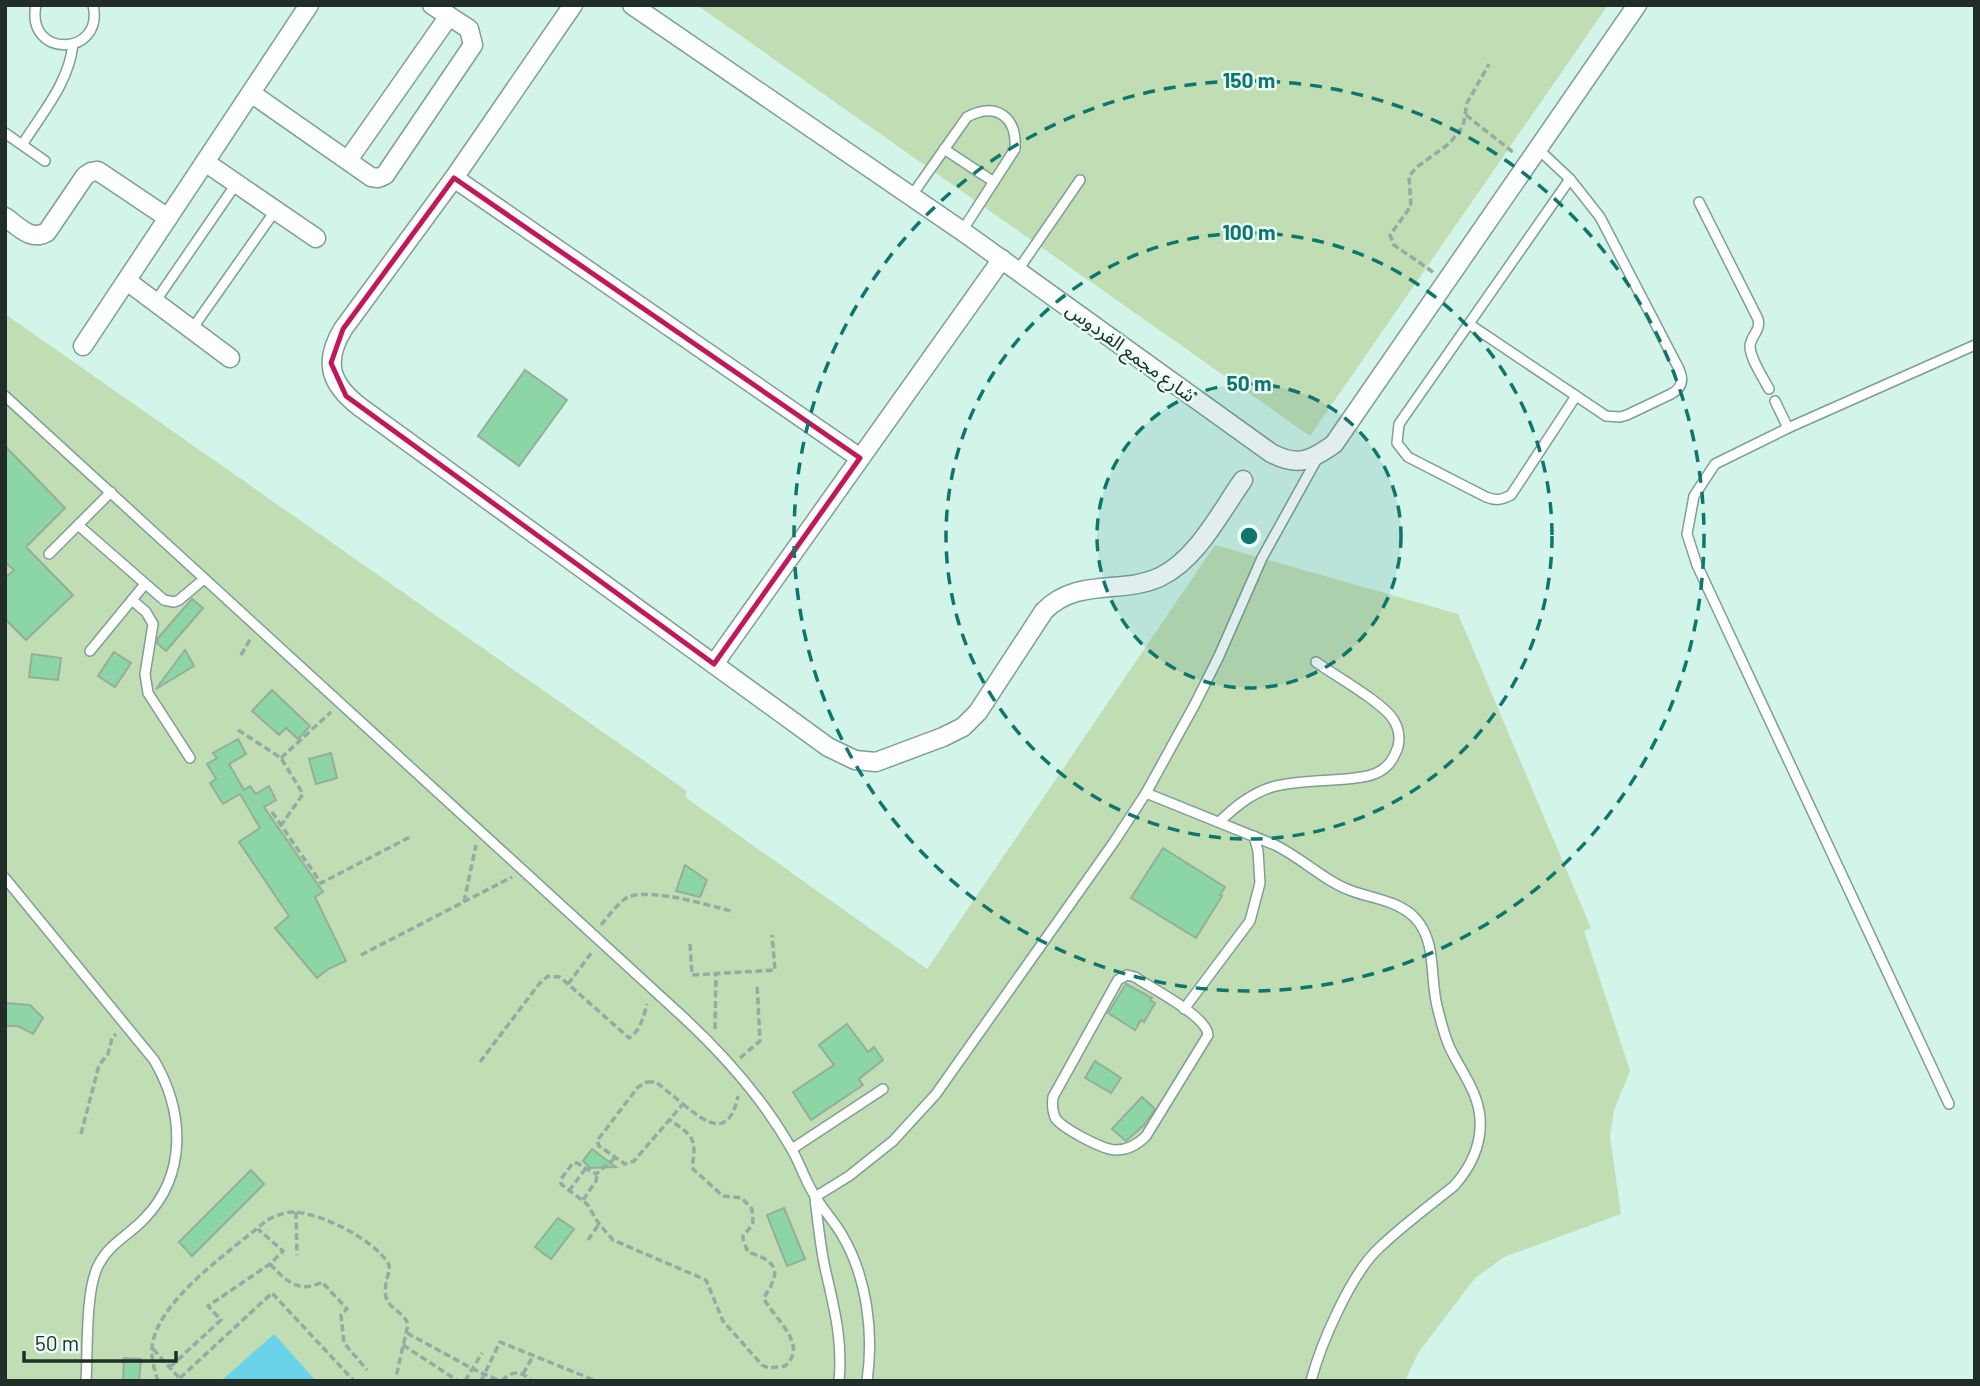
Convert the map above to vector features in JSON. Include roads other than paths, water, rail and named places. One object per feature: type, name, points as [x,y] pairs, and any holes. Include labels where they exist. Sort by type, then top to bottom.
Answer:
[{"type":"street","points":[[83,346],[309,5]]},
{"type":"street","points":[[251,93],[372,177],[385,175],[473,45],[469,29],[432,5]]},
{"type":"street","points":[[573,5],[454,178],[334,344],[331,363],[335,381],[346,396],[360,407],[828,747],[855,760],[866,762],[887,759],[953,733],[971,720],[1052,602],[1080,590],[1160,577],[1193,551],[1243,480]]},
{"type":"street","name":"شارع مجمع الفردوس","points":[[632,5],[912,195],[1271,453],[1287,461],[1300,462],[1319,455]]},
{"type":"street","points":[[1319,455],[1334,444],[1637,5]]},
{"type":"street","points":[[348,160],[449,16]]},
{"type":"street","points":[[205,162],[316,238]]},
{"type":"street","points":[[5,217],[32,236],[40,237],[47,232],[85,177],[98,171],[168,218]]},
{"type":"street","points":[[454,178],[860,458]]},
{"type":"street","points":[[714,664],[1002,259]]},
{"type":"street","points":[[127,281],[230,358]]},
{"type":"lane","points":[[36,5],[36,23],[46,39],[63,46],[73,44],[88,34],[93,26],[95,6]]},
{"type":"lane","points":[[22,145],[63,81],[72,58],[73,44]]},
{"type":"lane","points":[[912,195],[967,117],[981,110],[996,111],[1009,120],[1016,134],[1015,149],[962,231]]},
{"type":"lane","points":[[5,133],[45,161]]},
{"type":"lane","points":[[944,149],[994,182]]},
{"type":"lane","points":[[1469,324],[1606,416],[1620,417],[1677,390],[1681,384],[1682,376],[1600,217],[1570,179],[1532,156]]},
{"type":"lane","points":[[1570,179],[1399,424],[1397,443],[1408,457],[1486,497],[1503,499],[1511,495],[1576,396]]},
{"type":"lane","points":[[1018,270],[1080,180]]},
{"type":"lane","points":[[155,302],[236,184]]},
{"type":"lane","points":[[1699,202],[1758,319],[1758,330],[1752,339],[1750,350],[1769,389]]},
{"type":"lane","points":[[192,329],[275,211]]},
{"type":"lane","points":[[1949,1104],[1697,565],[1687,534],[1694,496],[1715,464],[1788,428],[1975,345]]},
{"type":"lane","points":[[5,396],[648,984],[707,1039],[742,1077],[774,1119],[815,1197],[844,1237],[860,1279],[867,1316],[867,1381]]},
{"type":"lane","points":[[1775,401],[1788,428]]},
{"type":"lane","points":[[815,1197],[849,1176],[893,1141],[936,1094],[1146,793],[1219,656],[1262,558],[1319,455]]},
{"type":"lane","points":[[49,554],[111,492]]},
{"type":"lane","points":[[78,525],[164,600],[174,602],[204,579]]},
{"type":"lane","points":[[90,651],[145,584]]},
{"type":"lane","points":[[132,600],[146,612],[153,624],[145,674],[148,693],[190,758]]},
{"type":"lane","points":[[1219,822],[1253,794],[1274,787],[1363,777],[1379,773],[1391,763],[1398,748],[1399,732],[1392,717],[1316,662]]},
{"type":"lane","points":[[1146,793],[1290,852],[1334,883],[1405,910],[1421,925],[1430,947],[1432,983],[1443,1028],[1449,1046],[1474,1091],[1480,1117],[1479,1145],[1465,1174],[1379,1248],[1359,1272],[1322,1349],[1311,1381]]},
{"type":"lane","points":[[1185,1009],[1250,921],[1260,883],[1254,836]]},
{"type":"lane","points":[[5,878],[154,1060],[173,1099],[177,1120],[178,1141],[168,1183],[158,1202],[144,1219],[105,1254],[95,1272],[91,1293],[86,1381]]},
{"type":"lane","points":[[1127,975],[1135,977],[1185,1009],[1203,1022],[1208,1028],[1208,1035],[1140,1142],[1125,1149],[1111,1150],[1057,1120],[1052,1105],[1053,1097],[1118,980],[1127,975]]},
{"type":"lane","points":[[792,1149],[883,1088]]},
{"type":"lane","points":[[815,1197],[823,1258],[840,1340],[839,1381]]},
{"type":"water","points":[[274,1334],[316,1381],[221,1381]]}]
